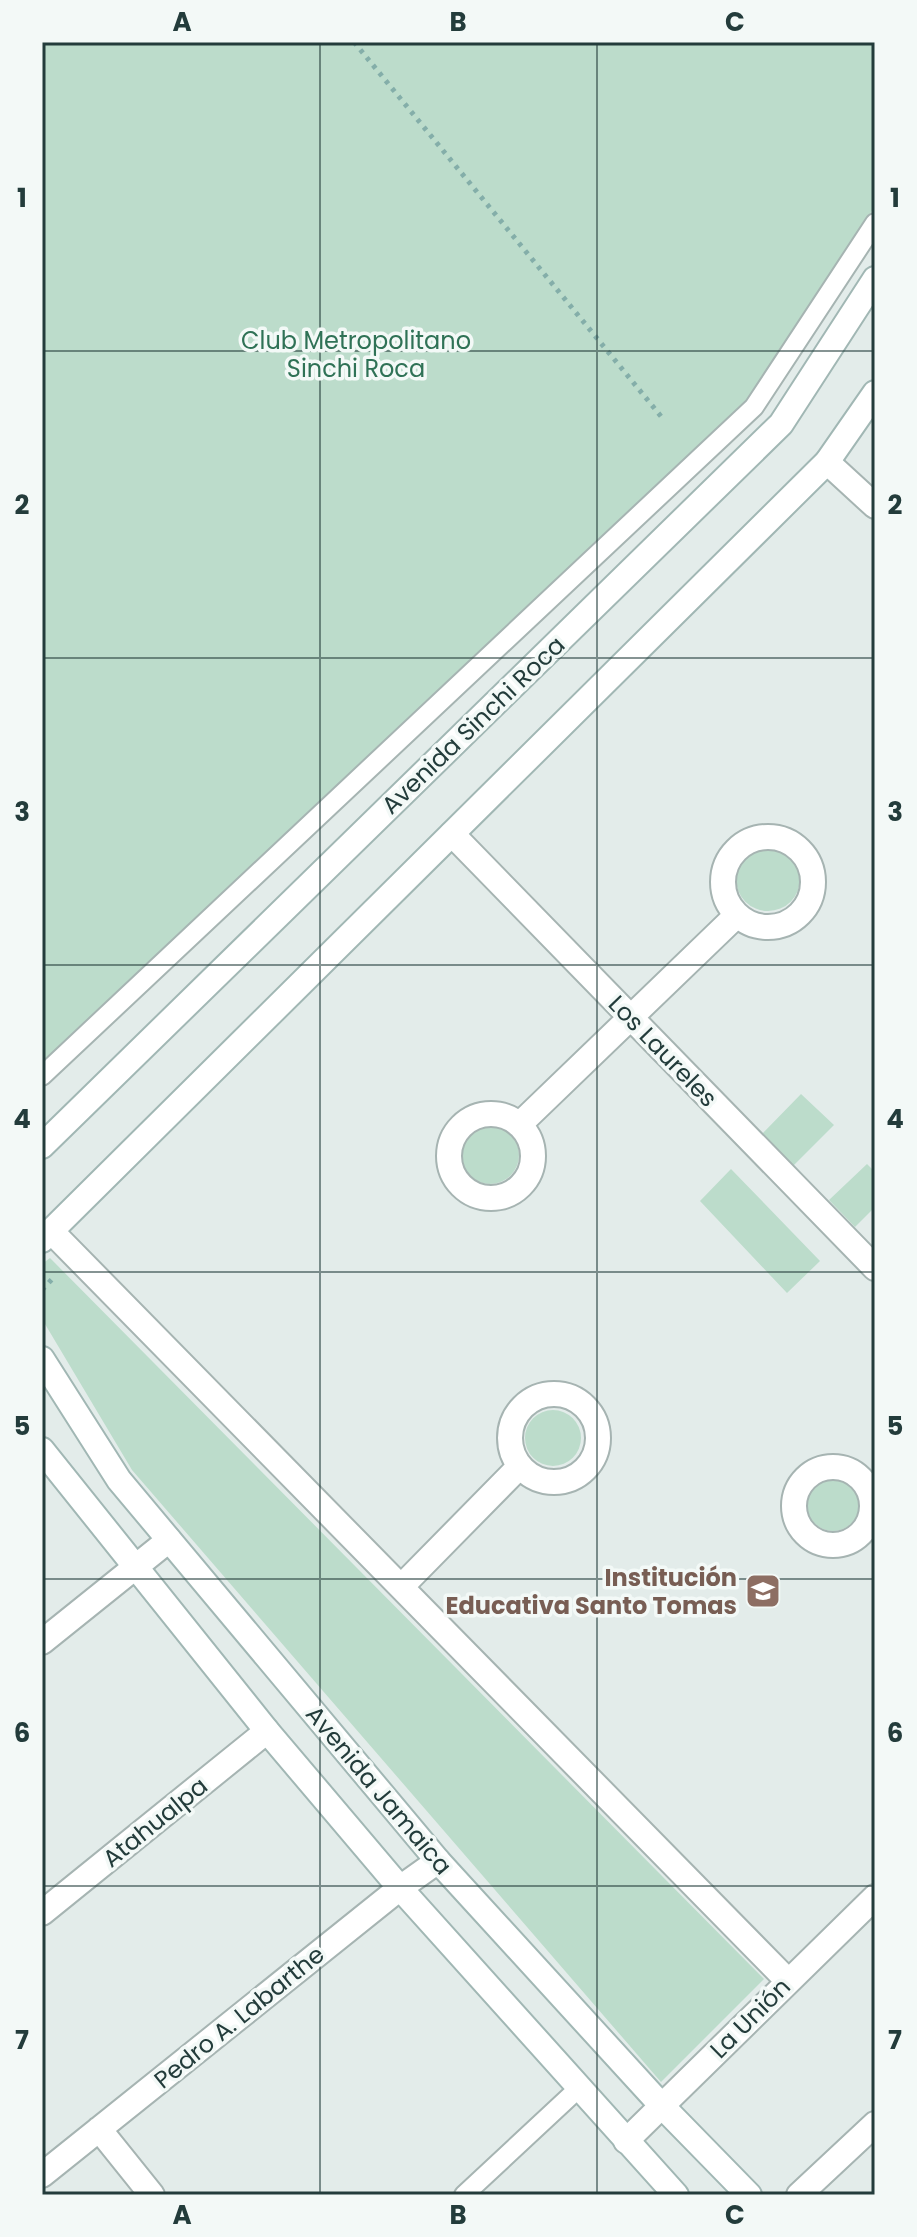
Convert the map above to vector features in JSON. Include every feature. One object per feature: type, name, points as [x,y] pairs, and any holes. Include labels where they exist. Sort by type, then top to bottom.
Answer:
[{"type":"main road","name":"Avenida Sinchi Roca","points":[[42,1146],[781,424],[875,279]]},
{"type":"main road","points":[[788,1981],[401,1587],[46,1236],[827,462],[875,393]]},
{"type":"main road","points":[[827,462],[875,506]]},
{"type":"main road","name":"Los Laureles","points":[[452,834],[875,1268]]},
{"type":"main road","points":[[519,1125],[737,915]]},
{"type":"main road","name":"Avenida Jamaica","points":[[42,1359],[119,1480],[438,1861],[662,2106],[749,2195]]},
{"type":"main road","name":"Avenida Jamaica","points":[[42,1450],[267,1731],[400,1888],[676,2195]]},
{"type":"main road","points":[[401,1587],[520,1466]]},
{"type":"main road","points":[[42,1642],[169,1540]]},
{"type":"main road","name":"Atahualpa","points":[[42,1913],[267,1731]]},
{"type":"main road","name":"Pedro A. Labarthe","points":[[42,2175],[400,1888],[438,1861]]},
{"type":"main road","name":"La Unión","points":[[626,2141],[875,1897]]},
{"type":"main road","points":[[799,2195],[875,2124]]},
{"type":"main road","points":[[99,2129],[152,2195]]},
{"type":"lane","points":[[42,1076],[754,407],[875,223]]},
{"type":"lane","points":[[464,2195],[580,2087]]},
{"type":"path","points":[[354,42],[664,420]]},
{"type":"green space","name":"Club Metropolitano Sinchi Roca","points":[[42,42],[875,42],[875,206],[739,421],[42,1073]]},
{"type":"green space","points":[[768,847],[786,853],[794,861],[800,879],[794,897],[786,905],[768,911],[750,905],[742,897],[736,879],[742,861],[750,853]]},
{"type":"green space","points":[[801,1094],[834,1125],[792,1167],[761,1135]]},
{"type":"green space","points":[[490,1126],[511,1134],[519,1155],[511,1176],[490,1184],[469,1176],[461,1155],[469,1134]]},
{"type":"green space","points":[[867,1164],[875,1172],[875,1207],[855,1227],[829,1200]]},
{"type":"green space","points":[[731,1169],[820,1261],[787,1293],[700,1201]]},
{"type":"green space","points":[[50,1258],[764,1979],[661,2082],[132,1470],[42,1319],[42,1264]]},
{"type":"green space","points":[[553,1410],[573,1418],[581,1438],[573,1458],[553,1466],[533,1458],[525,1438],[533,1418]]},
{"type":"green space","points":[[833,1479],[851,1487],[859,1505],[851,1523],[833,1531],[815,1523],[807,1505],[815,1487]]},
{"type":"place","name":"Institución Educativa Santo Tomas","points":[[763,1591]]}]
